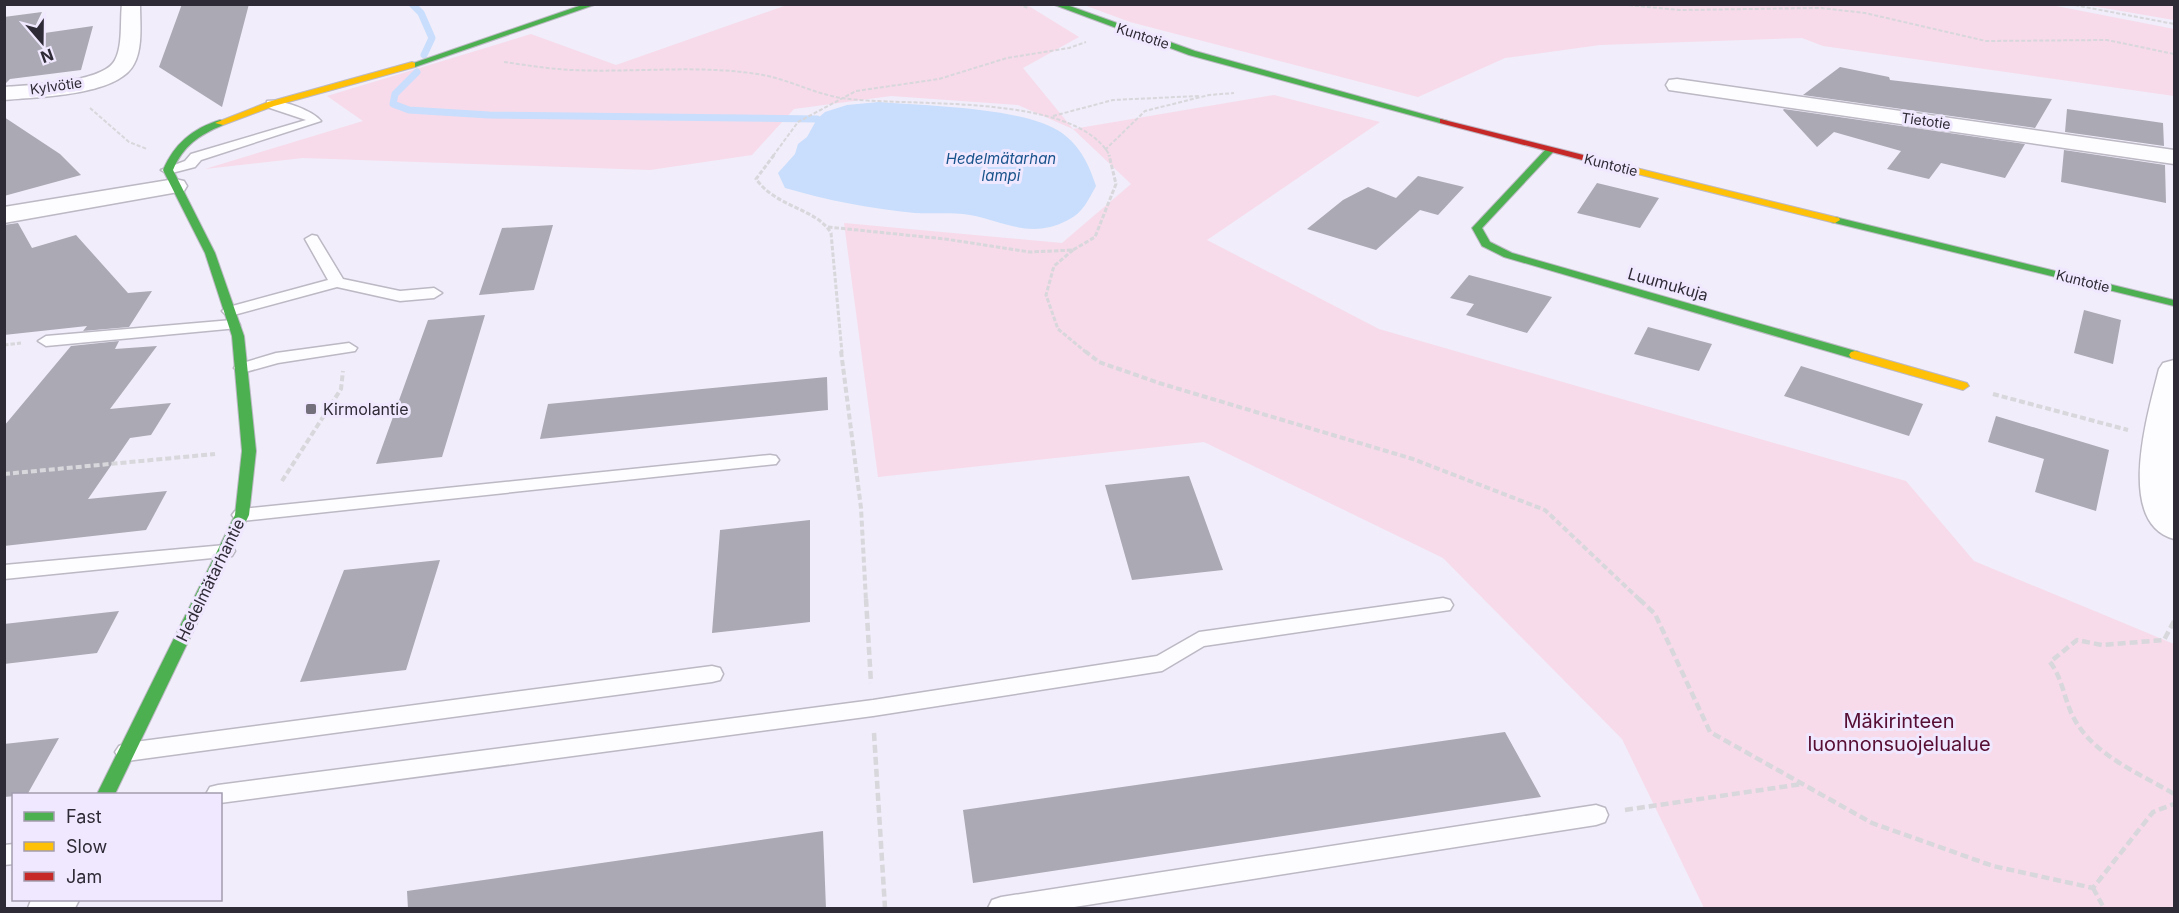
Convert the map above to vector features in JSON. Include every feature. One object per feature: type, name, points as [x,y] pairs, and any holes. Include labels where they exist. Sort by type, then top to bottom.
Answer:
[{"type":"street","name":"Kylvötie","points":[[4,94],[70,86],[107,78],[118,71],[125,63],[131,4]]},
{"type":"street","points":[[4,215],[172,178],[176,149],[204,129],[271,105],[444,56],[594,4]]},
{"type":"street","name":"Kuntotie","points":[[1054,4],[1086,18],[1181,48],[1550,150],[2175,303]]},
{"type":"street","name":"Tietotie","points":[[1677,85],[2175,157]]},
{"type":"street","name":"Luumukuja","points":[[1550,150],[1477,228],[1486,244],[1508,255],[1963,386]]},
{"type":"street","name":"Hedelmätarhantie","points":[[107,793],[242,515],[249,451],[238,336],[210,253],[172,178]]},
{"type":"street","points":[[2175,369],[2159,439],[2158,503],[2175,528]]},
{"type":"lane","points":[[172,178],[196,157],[315,121],[308,116],[271,105]]},
{"type":"lane","points":[[312,239],[337,282]]},
{"type":"lane","points":[[46,341],[231,318],[337,282],[400,296],[434,293]]},
{"type":"lane","points":[[242,368],[276,358],[349,348]]},
{"type":"lane","points":[[242,515],[770,459]]},
{"type":"lane","points":[[4,572],[225,551]]},
{"type":"lane","points":[[222,794],[873,708],[1162,663],[1199,639],[1443,605]]},
{"type":"lane","points":[[127,752],[712,674]]},
{"type":"lane","points":[[1001,909],[1596,815]]},
{"type":"path","points":[[1617,4],[1679,10],[1821,8],[1866,13],[1986,41],[2107,40],[2175,54]]},
{"type":"path","points":[[2069,4],[2175,24]]},
{"type":"path","points":[[885,909],[861,508],[842,357],[831,234],[825,223],[766,193],[756,178],[798,122],[841,98],[856,92],[939,79],[1006,58],[1069,48],[1096,39]]},
{"type":"path","points":[[444,56],[572,70],[667,69],[763,75],[841,98],[1006,108],[1052,116],[1096,140],[1109,154],[1116,184],[1095,237],[1073,250],[1054,266],[1046,295],[1058,329],[1100,362],[1159,383],[1413,459],[1545,510],[1655,614],[1710,732],[1872,823],[1993,866],[2093,888],[2104,909]]},
{"type":"path","points":[[70,86],[76,95],[129,142],[143,149],[176,149]]},
{"type":"path","points":[[1052,116],[1113,100],[1242,92]]},
{"type":"path","points":[[1105,150],[1146,111],[1209,95]]},
{"type":"path","points":[[827,227],[945,239],[1029,252],[1073,250]]},
{"type":"path","points":[[1963,386],[2159,439]]},
{"type":"path","points":[[4,474],[249,451]]},
{"type":"path","points":[[2175,621],[2164,640],[2102,645],[2077,640],[2050,662],[2060,674],[2074,720],[2092,744],[2175,794]]},
{"type":"path","points":[[1596,815],[1802,784]]},
{"type":"path","points":[[2093,888],[2153,812],[2175,804]]},
{"type":"green space","points":[[790,4],[1027,5],[1079,37],[1023,68],[1073,129],[1018,105],[891,96],[794,109],[752,155],[650,170],[303,158],[205,169],[363,121],[327,96],[531,34],[616,65]]},
{"type":"green space","points":[[1084,5],[2051,5],[2174,29],[2174,96],[1823,46],[1802,38],[1600,45],[1505,58],[1418,97],[1130,22]]},
{"type":"green space","points":[[2086,5],[2174,5],[2174,20]]},
{"type":"green space","name":"Mäkirinteen luonnonsuojelualue","points":[[1274,95],[1380,122],[1207,240],[1379,329],[1906,481],[1974,561],[2174,644],[2174,908],[1704,908],[1622,739],[1443,558],[1204,442],[878,477],[844,223],[1062,243],[1131,184],[1073,129]]},
{"type":"water","name":"Hedelmätarhan lampi","points":[[879,102],[974,109],[1046,124],[1062,133],[1079,150],[1096,186],[1078,214],[1054,226],[1029,229],[970,215],[915,213],[866,206],[785,188],[778,173],[795,154],[798,144],[807,137],[817,119],[825,112],[847,105]]},
{"type":"building","points":[[182,4],[249,4],[222,107],[159,67]]},
{"type":"building","points":[[42,12],[31,35],[93,26],[81,70],[10,79],[4,85],[4,17]]},
{"type":"building","points":[[1840,67],[1889,77],[1890,80],[2052,99],[2035,128],[1803,95]]},
{"type":"building","points":[[2067,109],[2163,123],[2164,146],[2065,132]]},
{"type":"building","points":[[1783,110],[2025,144],[2005,178],[1941,163],[1929,179],[1887,169],[1901,151],[1834,132],[1817,147]]},
{"type":"building","points":[[4,117],[60,154],[81,175],[4,196]]},
{"type":"building","points":[[2064,150],[2165,165],[2166,203],[2061,182]]},
{"type":"building","points":[[1418,176],[1464,187],[1438,215],[1420,210],[1376,250],[1307,229],[1343,200],[1368,187],[1396,198]]},
{"type":"building","points":[[1597,183],[1659,198],[1640,228],[1577,213]]},
{"type":"building","points":[[18,223],[32,248],[76,235],[128,293],[152,291],[129,327],[83,331],[87,326],[4,335],[4,225]]},
{"type":"building","points":[[553,225],[534,290],[479,295],[502,228]]},
{"type":"building","points":[[1469,275],[1552,297],[1527,333],[1466,315],[1474,304],[1450,298]]},
{"type":"building","points":[[2084,310],[2121,320],[2113,364],[2074,353]]},
{"type":"building","points":[[485,315],[442,457],[376,464],[428,320]]},
{"type":"building","points":[[1648,327],[1712,344],[1699,371],[1634,354]]},
{"type":"building","points":[[119,341],[115,349],[157,346],[110,409],[171,403],[151,435],[130,438],[88,499],[167,491],[146,530],[4,546],[4,426],[71,346]]},
{"type":"building","points":[[1801,366],[1923,404],[1909,436],[1784,396]]},
{"type":"building","points":[[827,377],[828,410],[540,439],[548,404]]},
{"type":"building","points":[[1996,416],[2109,450],[2096,511],[2035,492],[2044,459],[1988,442]]},
{"type":"building","points":[[1189,476],[1223,570],[1132,580],[1105,485]]},
{"type":"building","points":[[810,520],[810,622],[712,633],[720,530]]},
{"type":"building","points":[[440,560],[406,670],[300,682],[344,570]]},
{"type":"building","points":[[119,611],[97,653],[4,664],[4,624]]},
{"type":"building","points":[[1505,732],[1541,797],[973,883],[963,810]]},
{"type":"building","points":[[59,738],[28,793],[12,793],[12,796],[4,797],[4,744]]},
{"type":"building","points":[[823,831],[826,909],[408,909],[407,891]]},
{"type":"waterway","points":[[412,4],[421,13],[432,38],[424,55]]},
{"type":"waterway","points":[[417,72],[395,94],[393,104],[409,110],[489,115],[817,119]]},
{"type":"traffic: fast","points":[[412,65],[594,4]]},
{"type":"traffic: fast","points":[[1055,4],[1192,53],[1443,121]]},
{"type":"traffic: fast","points":[[106,793],[242,515],[249,451],[238,336],[210,253],[168,170],[177,153],[188,140],[220,123]]},
{"type":"traffic: fast","points":[[1550,150],[1477,228],[1486,244],[1508,255],[1855,355]]},
{"type":"traffic: fast","points":[[1835,220],[2174,303]]},
{"type":"traffic: slow","points":[[220,123],[271,104],[412,65]]},
{"type":"traffic: slow","points":[[1612,165],[1835,220]]},
{"type":"traffic: slow","points":[[1855,355],[1963,386]]},
{"type":"traffic: jam","points":[[1443,121],[1612,165]]},
{"type":"place","name":"Kirmolantie","points":[[311,409]]}]
